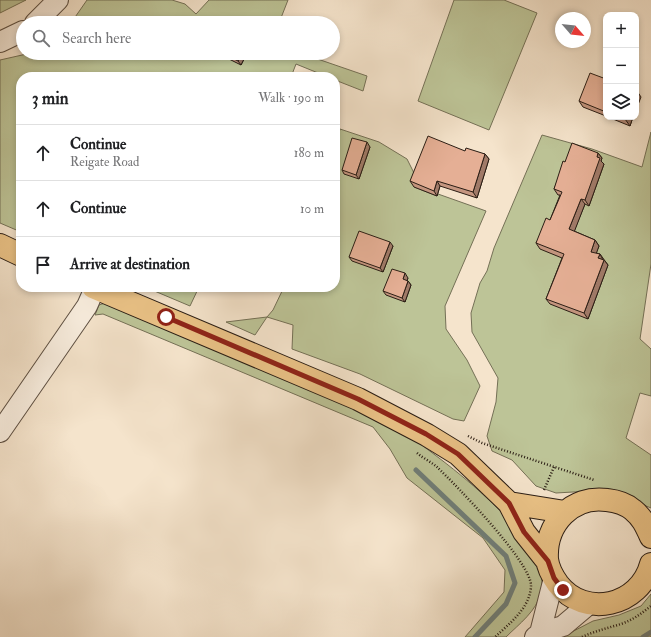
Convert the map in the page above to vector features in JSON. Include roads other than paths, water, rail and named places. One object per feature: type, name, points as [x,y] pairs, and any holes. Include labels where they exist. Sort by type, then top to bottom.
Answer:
[{"type":"main road","points":[[0,245],[16,253]]},
{"type":"main road","points":[[106,292],[314,380],[398,419],[458,454],[509,503],[524,532],[551,569],[563,590],[575,599],[589,604],[607,605],[624,599],[638,588],[650,570]]},
{"type":"main road","points":[[551,569],[548,543],[554,526],[565,512],[580,502],[598,498],[616,501],[641,512],[651,537]]},
{"type":"main road","points":[[509,503],[565,512]]},
{"type":"street","points":[[42,16],[58,0]]},
{"type":"street","points":[[0,42],[16,35]]},
{"type":"street","points":[[0,432],[88,306],[92,292]]},
{"type":"street","points":[[537,635],[551,569]]},
{"type":"street","points":[[537,635],[563,626],[589,604]]},
{"type":"waterway","points":[[416,470],[506,556],[515,583],[506,604],[475,637]]},
{"type":"waterway","points":[[643,637],[651,632]]}]
